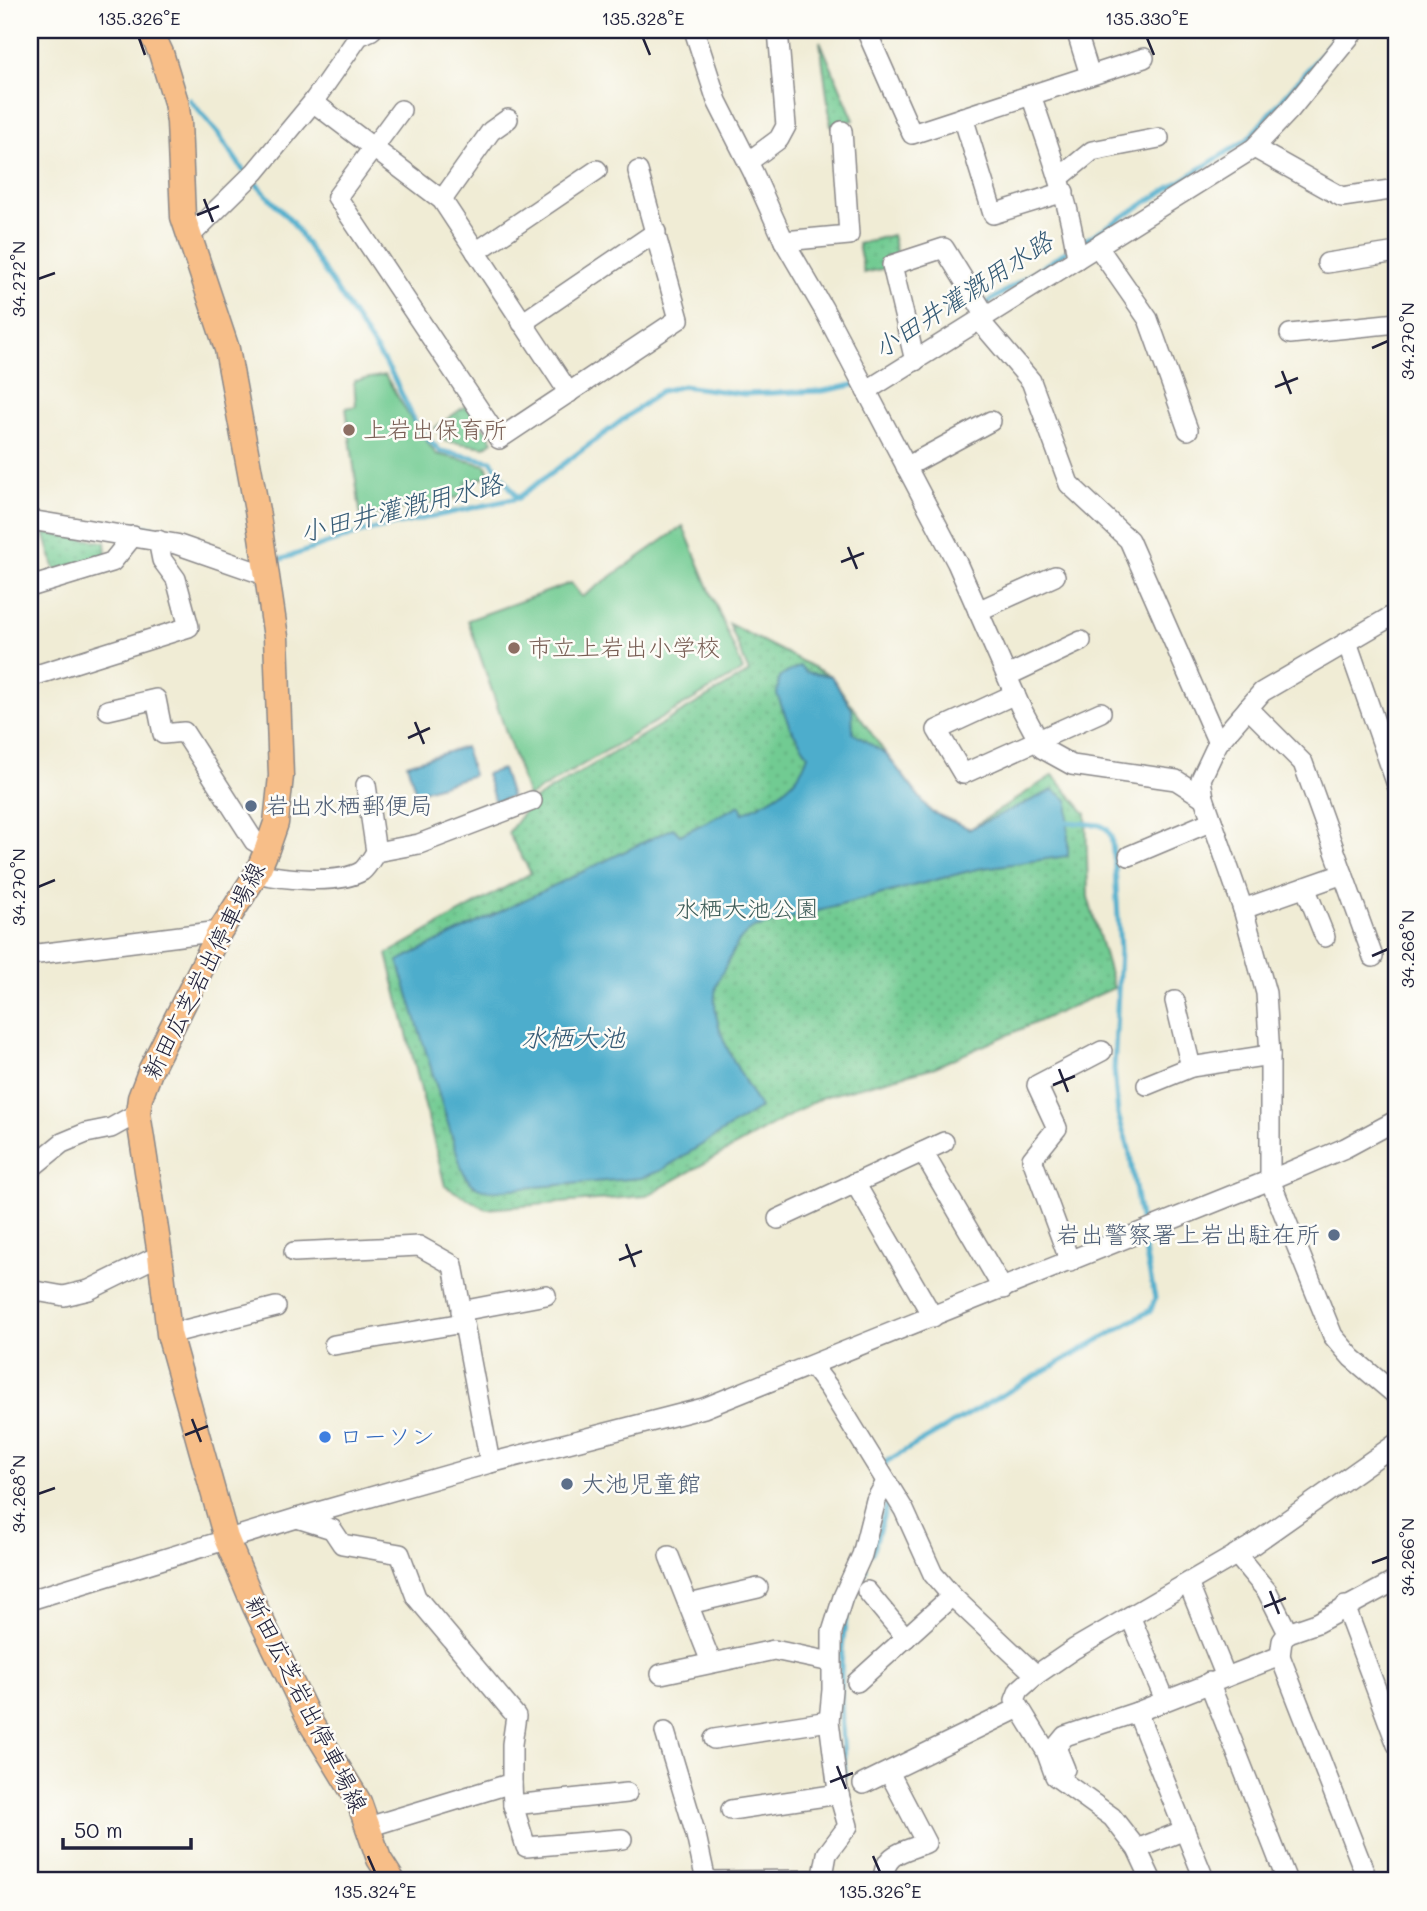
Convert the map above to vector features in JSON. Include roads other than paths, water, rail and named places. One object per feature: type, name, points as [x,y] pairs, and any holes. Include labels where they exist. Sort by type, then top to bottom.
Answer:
[{"type":"main road","name":"新田広芝岩出停車場線","points":[[150,30],[161,53],[176,102],[183,217],[227,349],[268,576],[278,669],[277,719],[281,776],[276,823],[257,873],[220,931],[151,1069],[140,1098],[138,1113],[169,1334],[226,1538],[255,1607],[300,1701],[359,1802],[379,1859],[393,1881]]},
{"type":"street","points":[[189,237],[255,172],[313,102],[359,36],[372,30]]},
{"type":"street","points":[[694,30],[717,101],[784,241],[823,308],[957,564],[1015,694],[1043,749],[1072,765],[1176,780],[1204,798]]},
{"type":"street","points":[[748,162],[779,139],[786,126],[778,30]]},
{"type":"street","points":[[866,30],[912,134],[1144,58]]},
{"type":"street","points":[[1076,30],[1090,75]]},
{"type":"street","points":[[862,384],[914,356],[981,312],[1098,247],[1254,148],[1290,110],[1355,30]]},
{"type":"street","points":[[1031,95],[1062,185],[1074,232],[1077,259]]},
{"type":"street","points":[[313,102],[442,200],[569,393]]},
{"type":"street","points":[[401,110],[337,197],[499,439],[679,319],[638,171]]},
{"type":"street","points":[[963,117],[993,214],[1062,185],[1092,151],[1159,138]]},
{"type":"street","points":[[442,200],[491,131],[508,119]]},
{"type":"street","points":[[784,241],[849,234],[842,131]]},
{"type":"street","points":[[1254,148],[1342,197],[1397,189]]},
{"type":"street","points":[[476,252],[597,170]]},
{"type":"street","points":[[522,323],[656,232]]},
{"type":"street","points":[[1098,247],[1148,319],[1188,430]]},
{"type":"street","points":[[914,356],[892,265],[944,248],[981,312],[1031,382],[1069,484],[1129,540],[1218,743]]},
{"type":"street","points":[[1327,263],[1397,252]]},
{"type":"street","points":[[1290,334],[1397,323]]},
{"type":"street","points":[[906,467],[991,421]]},
{"type":"street","points":[[30,520],[158,540],[211,555],[268,576]]},
{"type":"street","points":[[30,587],[112,562],[133,536]]},
{"type":"street","points":[[30,677],[190,627],[176,579],[162,560],[158,540]]},
{"type":"street","points":[[978,611],[1055,576]]},
{"type":"street","points":[[1397,613],[1262,692],[1218,743],[1201,779],[1204,798],[1243,909],[1266,993],[1270,1180],[1333,1336],[1352,1358],[1397,1396]]},
{"type":"street","points":[[1007,676],[1081,641]]},
{"type":"street","points":[[1347,642],[1397,785]]},
{"type":"street","points":[[1015,694],[937,730],[963,774],[1101,712]]},
{"type":"street","points":[[108,710],[156,699],[163,734],[184,732],[254,841],[267,849]]},
{"type":"street","points":[[1248,708],[1303,763],[1373,957]]},
{"type":"street","points":[[366,785],[376,852]]},
{"type":"street","points":[[257,873],[284,879],[334,878],[363,870],[376,852],[419,844],[532,801]]},
{"type":"street","points":[[1129,856],[1212,821]]},
{"type":"street","points":[[1243,909],[1343,874]]},
{"type":"street","points":[[1305,887],[1325,937]]},
{"type":"street","points":[[30,955],[220,931]]},
{"type":"street","points":[[1175,1001],[1191,1067]]},
{"type":"street","points":[[1070,1262],[1032,1158],[1057,1128],[1037,1084],[1102,1051]]},
{"type":"street","points":[[1147,1085],[1191,1067],[1269,1055]]},
{"type":"street","points":[[30,1169],[62,1143],[86,1133],[111,1128],[138,1113]]},
{"type":"street","points":[[30,1600],[226,1538],[490,1463],[704,1408],[1270,1180],[1345,1148],[1397,1120]]},
{"type":"street","points":[[778,1219],[944,1142]]},
{"type":"street","points":[[923,1152],[1003,1289]]},
{"type":"street","points":[[855,1183],[933,1317]]},
{"type":"street","points":[[294,1252],[419,1246],[453,1265],[490,1463]]},
{"type":"street","points":[[30,1290],[64,1296],[89,1290],[160,1255]]},
{"type":"street","points":[[334,1345],[547,1295]]},
{"type":"street","points":[[169,1334],[276,1307]]},
{"type":"street","points":[[812,1366],[829,1388],[904,1510],[933,1574],[952,1596],[1036,1675]]},
{"type":"street","points":[[1396,1445],[1397,1471]]},
{"type":"street","points":[[1152,1881],[1137,1849],[1111,1817],[1055,1776],[1046,1751],[1014,1700],[1019,1690],[1036,1675],[1130,1616],[1236,1554],[1396,1445]]},
{"type":"street","points":[[665,1732],[696,1835],[706,1881],[822,1881],[827,1854],[848,1826],[839,1794],[829,1721],[832,1632],[842,1597],[862,1555],[876,1500],[886,1482]]},
{"type":"street","points":[[297,1518],[332,1530],[342,1545],[400,1554],[416,1597],[516,1716],[512,1744],[513,1805],[526,1847],[622,1839]]},
{"type":"street","points":[[1236,1554],[1267,1591],[1289,1633]]},
{"type":"street","points":[[669,1556],[710,1662]]},
{"type":"street","points":[[1368,1881],[1280,1656],[1282,1641],[1289,1633],[1317,1623],[1397,1580]]},
{"type":"street","points":[[1188,1583],[1217,1680],[1287,1881]]},
{"type":"street","points":[[689,1604],[758,1588]]},
{"type":"street","points":[[867,1591],[906,1638]]},
{"type":"street","points":[[857,1682],[952,1596]]},
{"type":"street","points":[[1345,1606],[1397,1745]]},
{"type":"street","points":[[1130,1616],[1165,1700]]},
{"type":"street","points":[[662,1674],[774,1650],[831,1662]]},
{"type":"street","points":[[1073,1789],[1056,1747],[1065,1736],[1137,1712],[1280,1656]]},
{"type":"street","points":[[863,1784],[1019,1708]]},
{"type":"street","points":[[1137,1712],[1205,1881]]},
{"type":"street","points":[[714,1739],[829,1721]]},
{"type":"street","points":[[883,1881],[884,1868],[891,1856],[926,1843],[890,1772]]},
{"type":"street","points":[[368,1827],[512,1783]]},
{"type":"street","points":[[513,1805],[627,1794]]},
{"type":"street","points":[[731,1810],[839,1794]]},
{"type":"street","points":[[1137,1849],[1185,1830]]},
{"type":"water","name":"水栖大池","points":[[800,666],[806,672],[831,676],[852,709],[853,733],[886,754],[931,812],[970,829],[1053,790],[1068,800],[1068,856],[977,869],[754,928],[741,939],[733,952],[717,984],[715,1003],[728,1050],[760,1108],[660,1171],[641,1178],[489,1191],[475,1186],[468,1180],[461,1166],[398,961],[673,828],[680,835],[740,805],[743,813],[783,791],[798,776],[808,755],[790,727],[777,694],[779,677]]},
{"type":"water","points":[[465,747],[473,775],[416,793],[407,764]]},
{"type":"water","points":[[502,769],[511,797],[495,802],[486,774]]},
{"type":"waterway","name":"小田井灌漑用水路","points":[[1079,244],[1248,139],[1342,30]]},
{"type":"waterway","points":[[190,100],[217,132],[243,170],[292,222],[392,374],[418,428],[440,451],[491,461],[518,498]]},
{"type":"waterway","name":"小田井灌漑用水路","points":[[984,305],[1070,249]]},
{"type":"waterway","name":"小田井灌漑用水路","points":[[279,560],[362,532],[518,498],[661,391],[683,386],[744,394],[823,391],[858,384]]},
{"type":"waterway","name":"小田井灌漑用水路","points":[[105,523],[150,527],[171,535]]},
{"type":"waterway","points":[[882,1468],[887,1461],[1151,1310],[1155,1298],[1129,1149],[1118,1115],[1114,1069],[1120,951],[1111,836],[1107,829],[1100,825],[1068,822]]},
{"type":"waterway","points":[[872,1553],[888,1501],[885,1496]]},
{"type":"waterway","points":[[845,1776],[841,1697],[843,1637],[848,1613],[866,1569]]},
{"type":"place","name":"上岩出保育所","points":[[349,430]]},
{"type":"place","name":"市立上岩出小学校","points":[[514,648]]},
{"type":"place","name":"岩出水栖郵便局","points":[[251,806]]},
{"type":"place","name":"岩出警察署上岩出駐在所","points":[[1334,1235]]},
{"type":"place","name":"ローソン","points":[[325,1437]]},
{"type":"place","name":"大池児童館","points":[[567,1484]]},
{"type":"park label","name":"水栖大池公園","points":[[747,909]]}]
